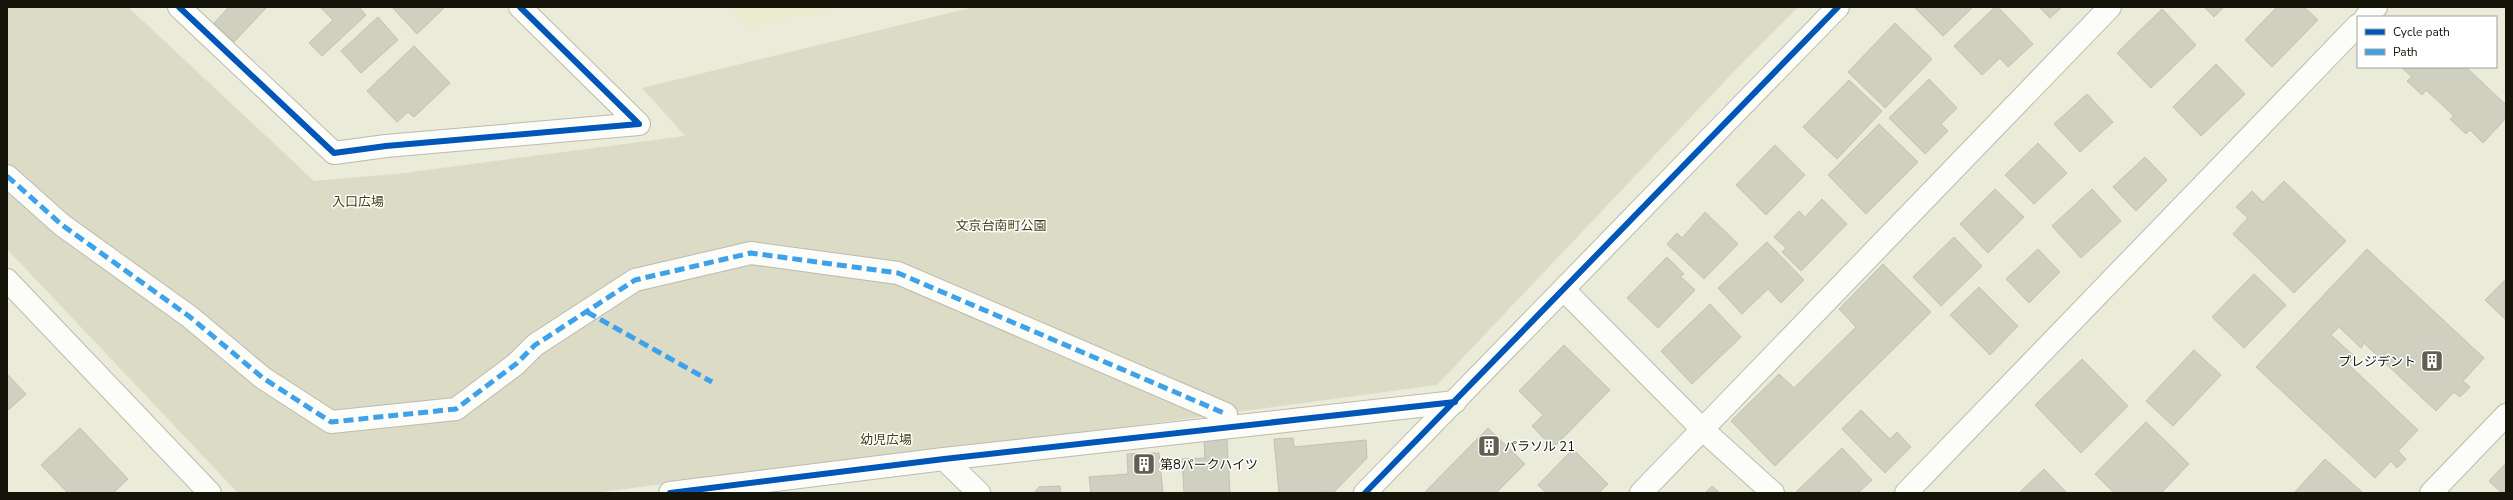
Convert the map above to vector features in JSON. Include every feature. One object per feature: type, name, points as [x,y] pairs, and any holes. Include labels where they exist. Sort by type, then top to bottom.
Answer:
[{"type":"street","points":[[179,7],[334,153],[386,146],[639,124],[520,7]]},
{"type":"street","points":[[1365,493],[1838,7]]},
{"type":"street","points":[[1641,493],[1702,428],[2110,7]]},
{"type":"street","points":[[2367,16],[2376,7]]},
{"type":"street","points":[[1906,493],[2357,26]]},
{"type":"street","points":[[7,176],[62,225],[190,317],[263,378],[331,422],[456,409],[516,364],[535,345],[635,280],[751,253],[898,272],[1226,414]]},
{"type":"street","points":[[7,280],[210,493]]},
{"type":"street","points":[[1564,290],[1702,428],[1773,493]]},
{"type":"street","points":[[670,493],[944,459],[1455,402]]},
{"type":"street","points":[[2431,493],[2506,415]]},
{"type":"street","points":[[944,459],[979,493]]},
{"type":"shaded area","points":[[730,7],[841,7],[750,27]]},
{"type":"green space","name":"文京台南町公園","points":[[7,7],[128,7],[314,181],[404,173],[685,136],[642,88],[974,7],[1798,7],[1743,62],[1437,385],[1000,444],[831,462],[594,493],[238,493],[7,249]]},
{"type":"building","points":[[229,7],[267,7],[234,42],[214,23]]},
{"type":"building","points":[[320,7],[359,7],[366,15],[322,56],[309,43],[333,20]]},
{"type":"building","points":[[392,7],[445,7],[417,34]]},
{"type":"building","points":[[1914,7],[1973,7],[1943,36]]},
{"type":"building","points":[[1995,7],[1998,7],[2033,44],[2008,67],[2000,58],[1982,75],[1954,46]]},
{"type":"building","points":[[2039,7],[2062,7],[2050,18]]},
{"type":"building","points":[[2204,7],[2224,7],[2214,17]]},
{"type":"building","points":[[2277,7],[2304,7],[2318,20],[2272,67],[2245,40]]},
{"type":"building","points":[[2162,9],[2196,45],[2151,88],[2117,53]]},
{"type":"building","points":[[378,17],[398,40],[361,73],[341,51]]},
{"type":"building","points":[[1895,23],[1932,59],[1885,108],[1848,72]]},
{"type":"building","points":[[414,46],[450,83],[414,117],[408,112],[397,122],[367,91]]},
{"type":"building","points":[[2216,64],[2245,94],[2201,136],[2173,107]]},
{"type":"building","points":[[2402,68],[2467,68],[2506,105],[2506,118],[2483,143],[2470,130],[2466,134],[2450,119],[2454,116],[2426,90],[2422,95],[2407,81],[2412,77]]},
{"type":"building","points":[[1929,79],[1957,108],[1941,124],[1948,131],[1925,154],[1889,118]]},
{"type":"building","points":[[1849,80],[1882,111],[1837,159],[1803,127]]},
{"type":"building","points":[[2087,94],[2113,122],[2080,152],[2054,124]]},
{"type":"building","points":[[1879,124],[1918,162],[1866,214],[1828,175]]},
{"type":"building","points":[[2038,143],[2067,173],[2034,204],[2005,175]]},
{"type":"building","points":[[1775,145],[1805,175],[1766,215],[1736,185]]},
{"type":"building","points":[[2145,157],[2167,180],[2136,211],[2113,187]]},
{"type":"building","points":[[2284,181],[2346,241],[2294,293],[2233,234],[2248,218],[2236,207],[2252,191],[2263,202]]},
{"type":"building","points":[[1995,189],[2024,217],[1988,253],[1960,224]]},
{"type":"building","points":[[2092,189],[2121,221],[2081,258],[2052,226]]},
{"type":"building","points":[[1822,199],[1847,224],[1801,271],[1782,252],[1786,248],[1774,237],[1799,211],[1805,217]]},
{"type":"building","points":[[1705,212],[1738,244],[1704,279],[1667,244],[1677,233],[1682,238]]},
{"type":"building","points":[[1954,237],[1982,266],[1941,306],[1913,277]]},
{"type":"building","points":[[1767,242],[1804,280],[1781,303],[1768,289],[1742,314],[1718,288]]},
{"type":"building","points":[[2038,249],[2060,272],[2029,303],[2006,279]]},
{"type":"building","name":"プレジデント","points":[[2367,249],[2484,358],[2463,381],[2470,387],[2460,397],[2454,392],[2436,411],[2364,343],[2361,348],[2339,327],[2331,335],[2355,357],[2348,364],[2418,430],[2398,451],[2406,459],[2397,468],[2391,461],[2375,478],[2256,367]]},
{"type":"building","points":[[1667,257],[1684,274],[1680,276],[1695,290],[1658,328],[1627,298]]},
{"type":"building","points":[[1883,264],[1931,312],[1775,466],[1731,421],[1779,374],[1794,388],[1856,327],[1839,309]]},
{"type":"building","points":[[2254,274],[2286,305],[2244,348],[2212,317]]},
{"type":"building","points":[[2506,279],[2506,320],[2485,300]]},
{"type":"building","points":[[1979,287],[2018,326],[1990,355],[1950,315]]},
{"type":"building","points":[[1710,304],[1741,337],[1692,384],[1661,351]]},
{"type":"building","points":[[1564,345],[1610,390],[1553,448],[1532,426],[1543,415],[1519,391]]},
{"type":"building","points":[[2194,350],[2221,375],[2173,426],[2146,401]]},
{"type":"building","points":[[2082,359],[2128,406],[2081,453],[2035,405]]},
{"type":"building","points":[[7,374],[26,394],[7,411]]},
{"type":"building","points":[[1861,410],[1890,439],[1897,432],[1911,447],[1885,473],[1842,429]]},
{"type":"building","points":[[2146,422],[2189,464],[2161,493],[2114,493],[2095,474]]},
{"type":"building","points":[[80,428],[128,479],[113,493],[68,493],[41,465]]},
{"type":"building","name":"パラソル 21","points":[[1488,428],[1525,464],[1496,493],[1424,493]]},
{"type":"building","points":[[1293,438],[1294,447],[1366,440],[1367,458],[1334,492],[1279,493],[1274,439]]},
{"type":"building","points":[[1227,439],[1230,493],[1184,493],[1182,459],[1205,458],[1204,440]]},
{"type":"building","points":[[1842,448],[1872,480],[1858,493],[1798,493],[1797,491]]},
{"type":"building","points":[[1573,449],[1608,484],[1599,493],[1546,493],[1538,485]]},
{"type":"building","name":"第8パークハイツ","points":[[1159,453],[1163,493],[1091,493],[1089,477],[1128,474],[1127,454]]},
{"type":"building","points":[[2325,459],[2362,492],[2294,493]]},
{"type":"building","points":[[2506,463],[2506,493],[2502,493],[2489,481]]},
{"type":"building","points":[[2044,469],[2067,493],[2019,493]]},
{"type":"building","points":[[1060,486],[1061,493],[1034,493],[1039,487]]},
{"type":"building","points":[[1712,486],[1720,493],[1705,493]]},
{"type":"marked path","points":[[7,176],[62,225],[190,317],[263,378],[331,422],[456,409],[516,364],[535,345],[635,280],[751,253],[898,273],[1226,414]]},
{"type":"marked path","points":[[587,312],[712,382]]},
{"type":"cycle path","points":[[179,7],[334,153],[386,146],[639,124],[520,7]]},
{"type":"cycle path","points":[[1365,493],[1838,7]]},
{"type":"cycle path","points":[[670,493],[944,459],[1455,402]]},
{"type":"place","name":"プレジデント","points":[[2432,361]]},
{"type":"place","name":"パラソル 21","points":[[1489,446]]},
{"type":"place","name":"第8パークハイツ","points":[[1144,464]]},
{"type":"park label","name":"入口広場","points":[[358,201]]},
{"type":"park label","name":"幼児広場","points":[[886,439]]}]
